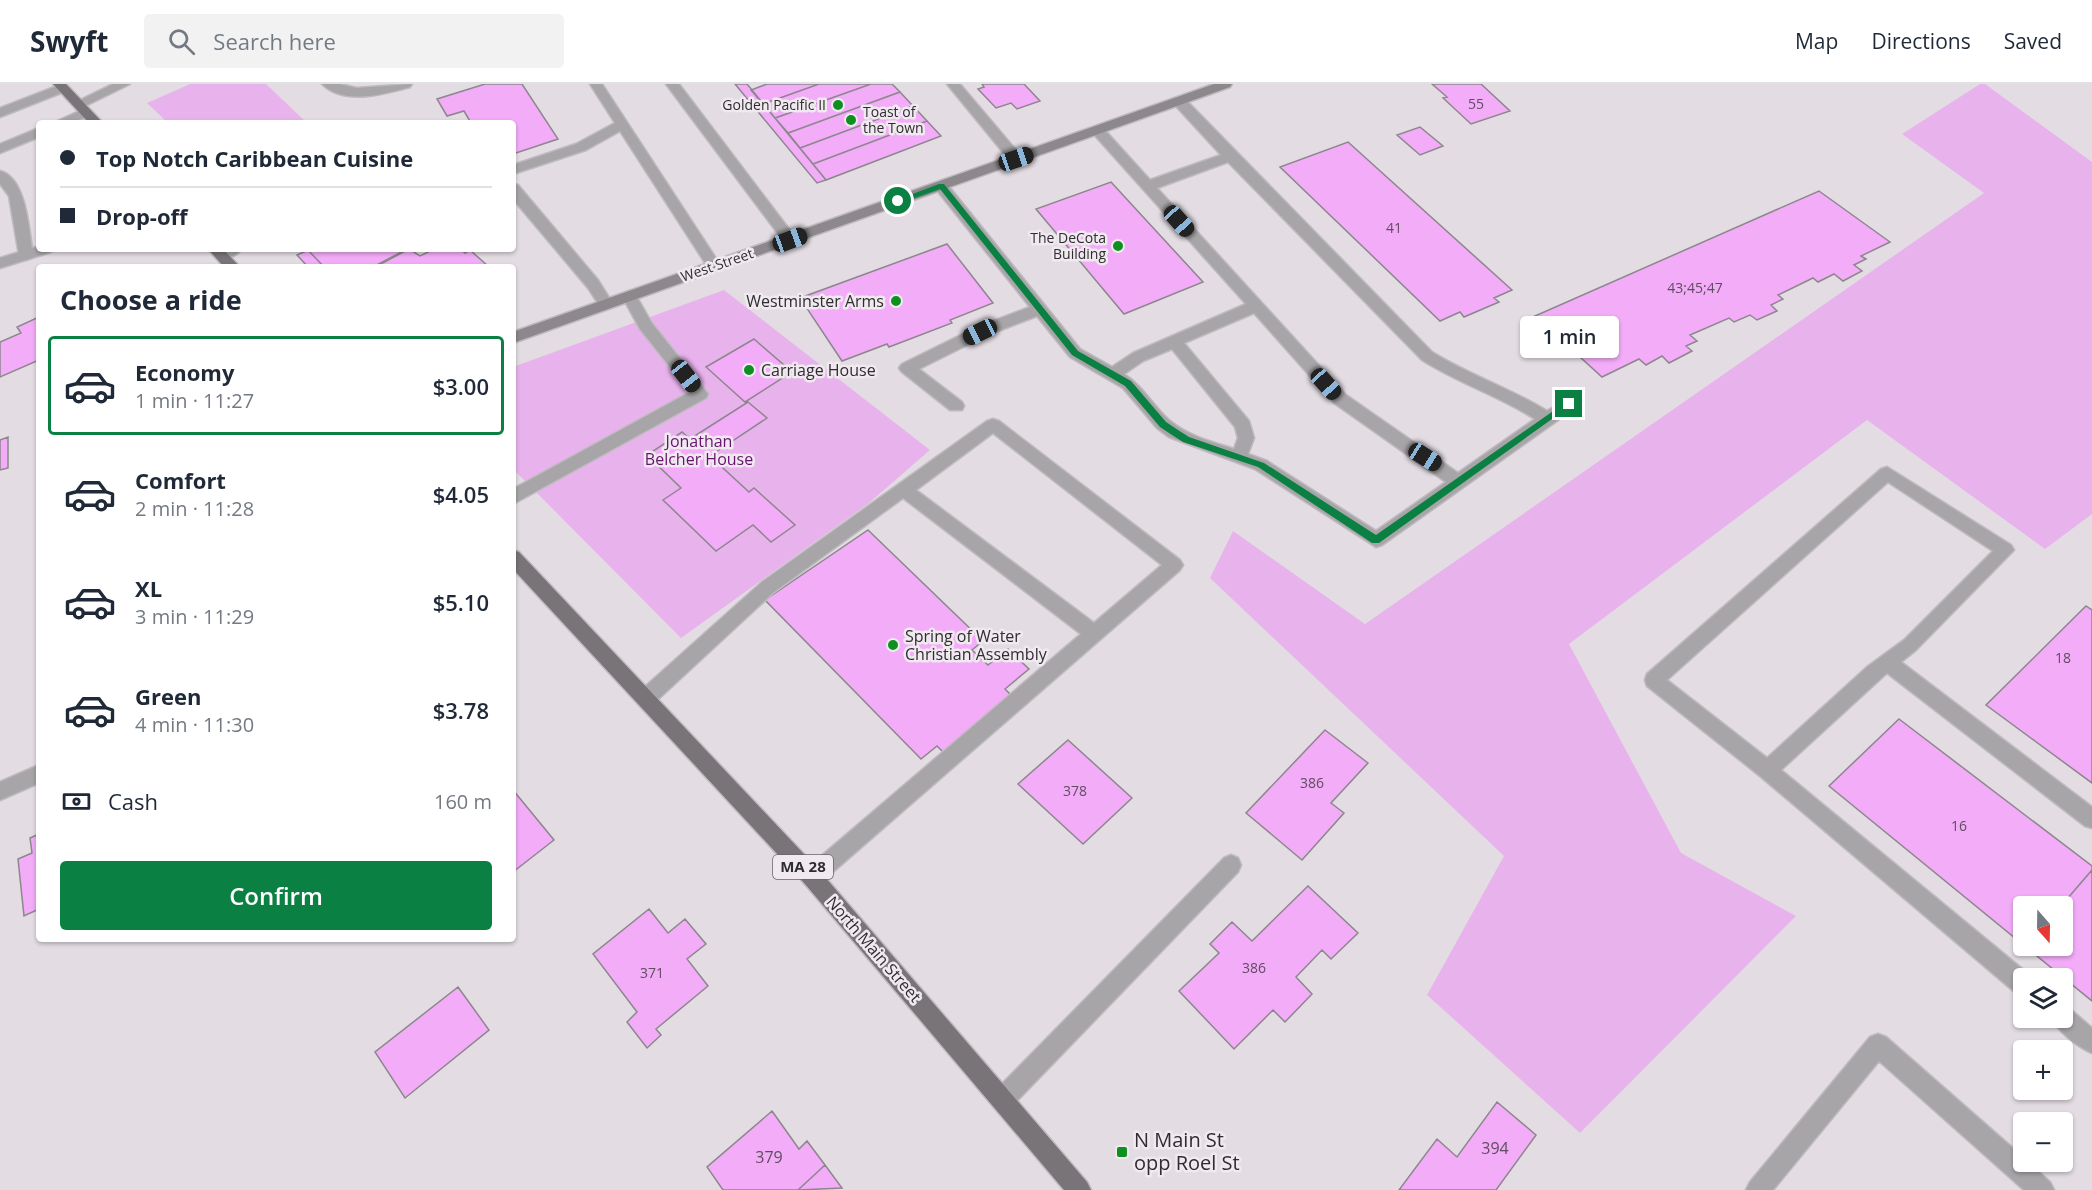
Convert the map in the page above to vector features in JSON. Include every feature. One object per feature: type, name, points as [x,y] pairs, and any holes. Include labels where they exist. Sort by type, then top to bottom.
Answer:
[{"type":"main road","name":"West Street","points":[[516,337],[1226,84]]},
{"type":"main road","points":[[60,86],[93,120]]},
{"type":"main road","points":[[218,252],[230,264]]},
{"type":"main road","name":"North Main Street","points":[[516,561],[812,877],[1079,1190]]},
{"type":"street","points":[[64,120],[124,84]]},
{"type":"street","points":[[328,84],[344,91],[360,93],[378,92],[406,84]]},
{"type":"street","points":[[596,84],[714,266]]},
{"type":"street","points":[[672,84],[790,240]]},
{"type":"street","points":[[953,84],[1016,159]]},
{"type":"street","points":[[0,113],[60,86]]},
{"type":"street","points":[[1179,101],[1427,356],[1450,371],[1512,398],[1547,419]]},
{"type":"street","points":[[516,169],[581,147],[623,124]]},
{"type":"street","points":[[1097,130],[1352,409],[1436,464],[1458,482]]},
{"type":"street","points":[[0,149],[36,133]]},
{"type":"street","points":[[1148,186],[1230,156]]},
{"type":"street","points":[[0,175],[16,195],[26,255]]},
{"type":"street","points":[[941,186],[1075,353],[1128,384],[1163,424],[1175,433],[1261,465],[1376,540],[1569,404]]},
{"type":"street","points":[[516,194],[593,284],[606,304]]},
{"type":"street","points":[[0,263],[36,252]]},
{"type":"street","points":[[516,495],[699,394],[645,325],[629,296]]},
{"type":"street","points":[[1113,374],[1138,357],[1256,306]]},
{"type":"street","points":[[956,406],[907,368],[980,332],[1039,309]]},
{"type":"street","points":[[1175,342],[1243,425],[1246,438],[1239,457]]},
{"type":"street","points":[[646,698],[768,587],[993,425],[1174,565],[812,877]]},
{"type":"street","points":[[1767,770],[1873,673],[1910,645],[2005,550],[1887,474],[1654,680],[1767,770],[2013,976]]},
{"type":"street","points":[[903,489],[1094,634]]},
{"type":"street","points":[[1887,662],[2092,819]]},
{"type":"street","points":[[0,791],[36,775]]},
{"type":"street","points":[[1003,1099],[1232,865]]},
{"type":"street","points":[[2073,1026],[2092,1042]]},
{"type":"street","points":[[1758,1190],[1878,1045],[2042,1190]]},
{"type":"green space","points":[[190,84],[266,84],[304,120],[165,120],[147,103]]},
{"type":"green space","points":[[1980,84],[1985,84],[2092,162],[2092,514],[2045,549],[1867,420],[1569,644],[1681,853],[1796,916],[1580,1133],[1427,995],[1504,856],[1210,578],[1233,531],[1365,624],[1984,193],[1902,134]]},
{"type":"green space","name":"Jonathan Belcher House","points":[[724,290],[930,450],[869,503],[681,638],[516,472],[516,366]]},
{"type":"building","points":[[485,84],[522,84],[558,139],[516,153],[516,120],[469,120],[464,111],[447,116],[437,99]]},
{"type":"building","points":[[735,84],[747,84],[826,180],[817,183]]},
{"type":"building","points":[[767,84],[819,84],[763,104],[751,90]]},
{"type":"building","points":[[819,84],[871,84],[775,118],[763,104]]},
{"type":"building","name":"Golden Pacific II","points":[[871,84],[892,84],[900,92],[788,133],[775,118]]},
{"type":"building","points":[[982,84],[1024,84],[1040,101],[1017,109],[1011,103],[996,108],[978,89],[984,87]]},
{"type":"building","points":[[1432,84],[1481,84],[1510,111],[1471,124],[1443,98],[1447,97]]},
{"type":"building","name":"Toast of the Town","points":[[900,92],[913,106],[800,148],[788,133]]},
{"type":"building","points":[[913,106],[927,121],[813,164],[800,148]]},
{"type":"building","points":[[927,121],[941,136],[826,180],[813,164]]},
{"type":"building","points":[[1420,127],[1443,146],[1420,155],[1397,135]]},
{"type":"building","points":[[1348,142],[1512,290],[1494,298],[1499,302],[1464,317],[1460,312],[1440,321],[1280,167]]},
{"type":"building","name":"The DeCota Building","points":[[1111,182],[1203,282],[1124,314],[1036,209]]},
{"type":"building","points":[[1819,191],[1890,242],[1861,256],[1866,259],[1854,265],[1862,271],[1843,281],[1834,274],[1818,282],[1813,278],[1778,295],[1783,299],[1771,305],[1777,311],[1757,320],[1750,315],[1734,322],[1729,318],[1690,335],[1697,341],[1686,346],[1692,351],[1669,363],[1662,356],[1646,365],[1639,359],[1602,377],[1535,316]]},
{"type":"building","name":"Westminster Arms","points":[[947,244],[993,303],[950,320],[952,323],[889,347],[887,344],[842,361],[800,298]]},
{"type":"building","points":[[310,252],[401,252],[379,264],[321,264]]},
{"type":"building","points":[[310,252],[321,264],[305,264],[297,255]]},
{"type":"building","points":[[403,252],[414,252],[420,256],[428,252],[472,252],[486,264],[381,264]]},
{"type":"building","points":[[36,318],[36,361],[0,377],[0,342],[21,333],[17,327]]},
{"type":"building","name":"Carriage House","points":[[754,339],[792,372],[745,402],[706,367]]},
{"type":"building","points":[[748,402],[767,418],[710,456],[749,492],[754,488],[795,525],[771,542],[753,525],[716,551],[663,500],[681,488],[647,455],[682,432],[690,439]]},
{"type":"building","points":[[8,437],[8,468],[0,470],[0,440]]},
{"type":"building","name":"Spring of Water Christian Assembly","points":[[868,530],[983,641],[972,650],[988,665],[1008,649],[1029,669],[1005,689],[1013,697],[943,752],[937,746],[921,759],[765,600]]},
{"type":"building","points":[[2086,606],[2092,610],[2092,783],[1986,705]]},
{"type":"building","points":[[1899,719],[2092,866],[2092,870],[2070,896],[2013,896],[2013,936],[1829,786]]},
{"type":"building","points":[[1325,730],[1368,763],[1331,803],[1344,813],[1302,860],[1246,813]]},
{"type":"building","points":[[1068,740],[1132,798],[1083,844],[1018,784]]},
{"type":"building","points":[[516,794],[554,840],[516,870]]},
{"type":"building","points":[[36,835],[36,910],[24,916],[18,859],[32,853],[30,838]]},
{"type":"building","points":[[2092,870],[2092,1001],[2073,985],[2073,968],[2052,968],[2037,956],[2073,956],[2073,896],[2070,896]]},
{"type":"building","points":[[1308,886],[1358,933],[1331,959],[1322,950],[1296,977],[1312,994],[1285,1022],[1273,1010],[1234,1049],[1179,991],[1219,953],[1210,944],[1232,922],[1252,941]]},
{"type":"building","points":[[649,909],[668,933],[685,919],[706,944],[687,959],[708,986],[656,1029],[661,1035],[647,1048],[627,1022],[637,1012],[593,954]]},
{"type":"building","points":[[458,987],[489,1030],[405,1098],[375,1052]]},
{"type":"building","points":[[1497,1102],[1536,1135],[1496,1190],[1399,1190],[1437,1139],[1457,1157]]},
{"type":"building","points":[[772,1111],[799,1149],[807,1141],[825,1165],[798,1190],[723,1190],[707,1167]]},
{"type":"building","points":[[825,1165],[842,1188],[798,1190]]},
{"type":"place","name":"Golden Pacific II","points":[[838,105]]},
{"type":"place","name":"Toast of the Town","points":[[851,120]]},
{"type":"place","name":"The DeCota Building","points":[[1118,246]]},
{"type":"place","name":"Westminster Arms","points":[[896,301]]},
{"type":"place","name":"Carriage House","points":[[749,370]]},
{"type":"place","name":"Spring of Water Christian Assembly","points":[[893,645]]},
{"type":"place","name":"N Main St opp Roel St","points":[[1122,1152]]},
{"type":"route","points":[[898,201],[941,186],[1075,353],[1128,384],[1163,424],[1175,433],[1261,465],[1376,540],[1569,404]]}]
